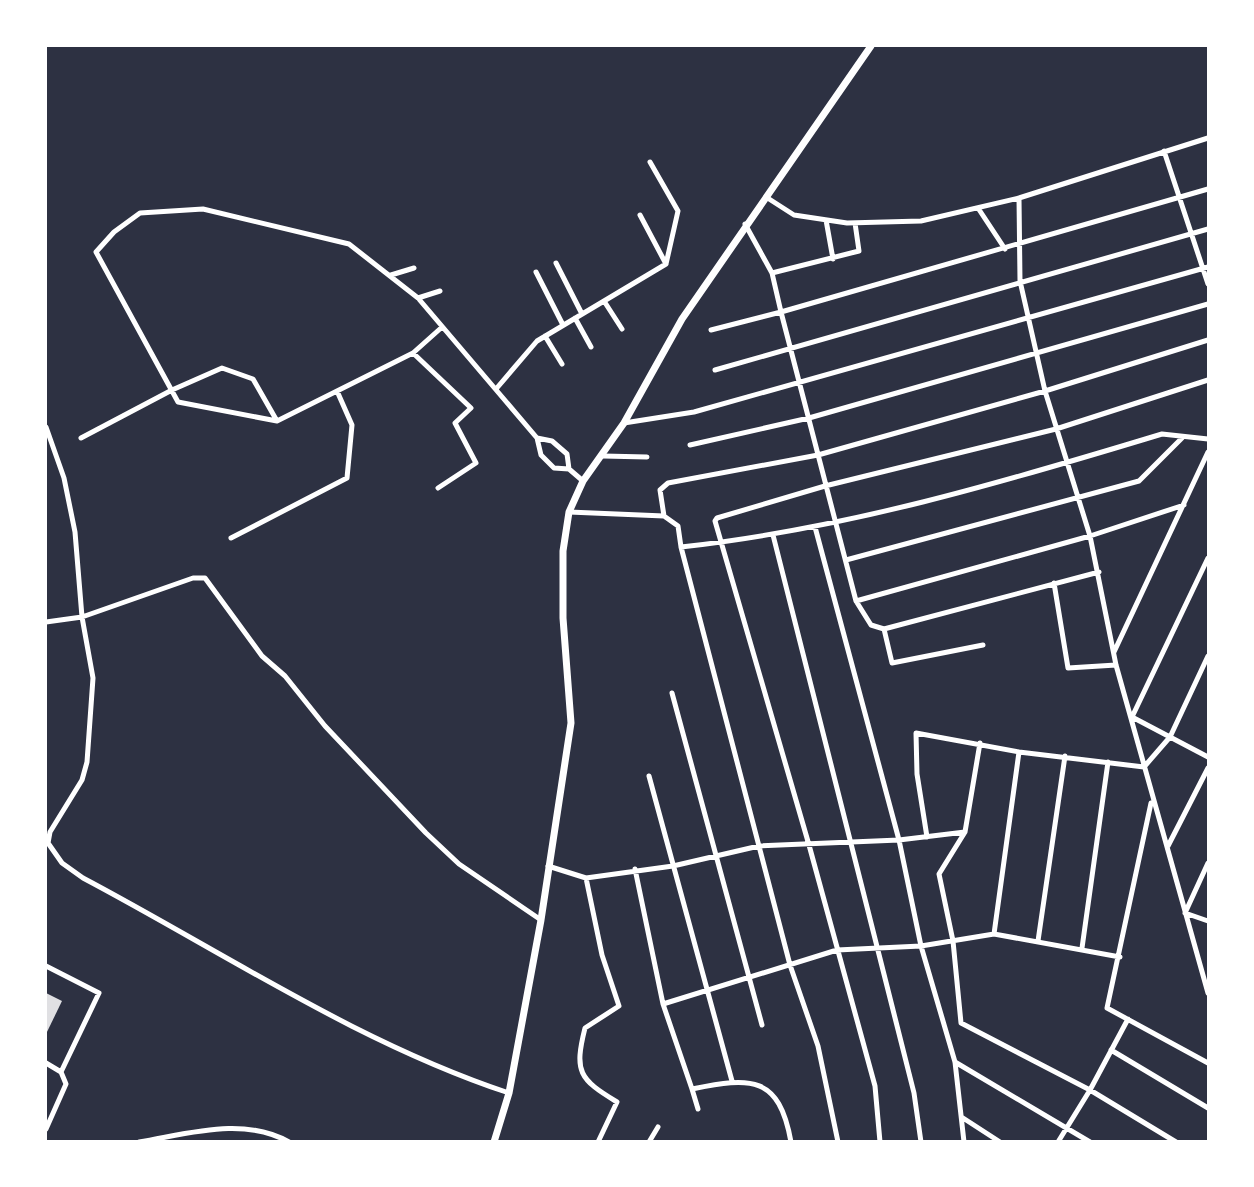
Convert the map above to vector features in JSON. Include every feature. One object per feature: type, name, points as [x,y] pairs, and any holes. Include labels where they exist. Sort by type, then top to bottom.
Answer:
[{"type":"street","points":[[494,1142],[509,1093],[541,920],[571,723],[563,618],[564,551],[569,512],[583,481],[624,423],[682,319],[871,46]]},
{"type":"street","points":[[766,197],[794,215],[826,220],[855,223],[921,221],[1018,198],[1209,138]]},
{"type":"street","points":[[1164,151],[1206,267],[1209,284]]},
{"type":"street","points":[[496,389],[537,341],[666,264],[678,211],[650,162]]},
{"type":"street","points":[[710,330],[1020,245],[1209,188]]},
{"type":"street","points":[[1018,198],[1020,281],[1045,391],[1090,536],[1116,665],[1152,800],[1168,846],[1209,993]]},
{"type":"street","points":[[978,208],[1005,249]]},
{"type":"street","points":[[441,328],[413,353],[276,421],[178,402],[96,252],[114,232],[140,213],[203,209],[349,244],[418,298],[537,438],[541,455],[554,468],[569,469],[583,481]]},
{"type":"street","points":[[640,215],[666,264]]},
{"type":"street","points":[[826,220],[833,259]]},
{"type":"street","points":[[772,273],[859,251],[855,223]]},
{"type":"street","points":[[745,225],[772,273],[788,346],[800,382],[856,601],[871,625],[884,629],[1099,572]]},
{"type":"street","points":[[716,370],[788,346],[1209,229]]},
{"type":"street","points":[[556,263],[582,314]]},
{"type":"street","points":[[624,423],[694,412],[1206,267]]},
{"type":"street","points":[[391,275],[414,268]]},
{"type":"street","points":[[536,272],[564,325]]},
{"type":"street","points":[[418,298],[440,291]]},
{"type":"street","points":[[604,301],[622,329]]},
{"type":"street","points":[[690,445],[809,418],[1209,304]]},
{"type":"street","points":[[575,318],[591,347]]},
{"type":"street","points":[[545,336],[562,364]]},
{"type":"street","points":[[664,516],[660,490],[668,483],[818,455],[1045,391],[1209,340]]},
{"type":"street","points":[[413,353],[471,408],[454,424],[476,463],[438,488]]},
{"type":"street","points":[[81,438],[172,390],[222,368],[253,379],[276,421]]},
{"type":"street","points":[[880,1142],[875,1086],[809,845],[715,526],[717,518],[825,486],[1056,429],[1209,380]]},
{"type":"street","points":[[231,538],[347,478],[352,425],[337,391]]},
{"type":"street","points":[[46,427],[64,478],[75,532],[82,617],[93,678],[87,762],[82,780],[50,832],[48,843],[51,852],[83,878],[343,1021],[444,1072],[509,1093]]},
{"type":"street","points":[[681,547],[836,524],[1066,463],[1162,434],[1209,439]]},
{"type":"street","points":[[537,438],[552,441],[567,454],[569,469]]},
{"type":"street","points":[[846,560],[1077,500],[1139,481],[1182,438]]},
{"type":"street","points":[[1114,653],[1209,452]]},
{"type":"street","points":[[603,456],[647,457]]},
{"type":"street","points":[[856,601],[1090,536],[1184,505]]},
{"type":"street","points":[[569,512],[664,516],[678,526],[681,547],[790,965],[818,1046],[838,1142]]},
{"type":"street","points":[[815,527],[899,840],[921,946],[955,1062],[964,1142]]},
{"type":"street","points":[[773,535],[853,842],[914,1093],[921,1142]]},
{"type":"street","points":[[1132,717],[1209,558]]},
{"type":"street","points":[[46,622],[82,617],[193,578],[205,578],[262,656],[285,676],[325,726],[426,833],[459,864],[541,920]]},
{"type":"street","points":[[1055,583],[1068,668],[1116,665]]},
{"type":"street","points":[[884,629],[892,663],[982,645]]},
{"type":"street","points":[[1144,767],[1170,737],[1209,656]]},
{"type":"street","points":[[673,693],[762,1026]]},
{"type":"street","points":[[1132,717],[1209,757]]},
{"type":"street","points":[[927,836],[917,774],[916,733],[1019,752],[1144,767]]},
{"type":"street","points":[[980,743],[965,832],[939,874],[953,940],[961,1023],[1090,1090],[1177,1142]]},
{"type":"street","points":[[994,934],[1019,752]]},
{"type":"street","points":[[1038,941],[1065,756]]},
{"type":"street","points":[[1082,948],[1108,762]]},
{"type":"street","points":[[1168,846],[1209,768]]},
{"type":"street","points":[[649,776],[732,1081]]},
{"type":"street","points":[[1152,800],[1107,1008],[1209,1063]]},
{"type":"street","points":[[548,866],[586,878],[635,869],[674,866],[759,846],[899,840],[965,832]]},
{"type":"street","points":[[1185,913],[1209,863]]},
{"type":"street","points":[[635,869],[663,1004],[698,1110]]},
{"type":"street","points":[[586,878],[602,955],[619,1006],[585,1028],[579,1052],[579,1072],[592,1087],[617,1102],[598,1142]]},
{"type":"street","points":[[1185,913],[1209,922]]},
{"type":"street","points":[[663,1004],[837,950],[921,946],[994,934],[1120,957]]},
{"type":"street","points":[[1201,965],[1209,969]]},
{"type":"street","points":[[46,966],[99,993],[61,1072]]},
{"type":"street","points":[[1058,1142],[1128,1019]]},
{"type":"street","points":[[1111,1050],[1209,1108]]},
{"type":"street","points":[[955,1062],[1090,1142]]},
{"type":"street","points":[[46,1063],[61,1072],[65,1084],[46,1129]]},
{"type":"street","points":[[692,1089],[732,1081],[774,1094],[786,1115],[791,1142]]},
{"type":"street","points":[[963,1118],[1000,1142]]},
{"type":"street","points":[[139,1142],[236,1126],[272,1132],[289,1142]]},
{"type":"street","points":[[649,1142],[658,1127]]},
{"type":"building","points":[[46,993],[62,1001],[46,1034]]}]
